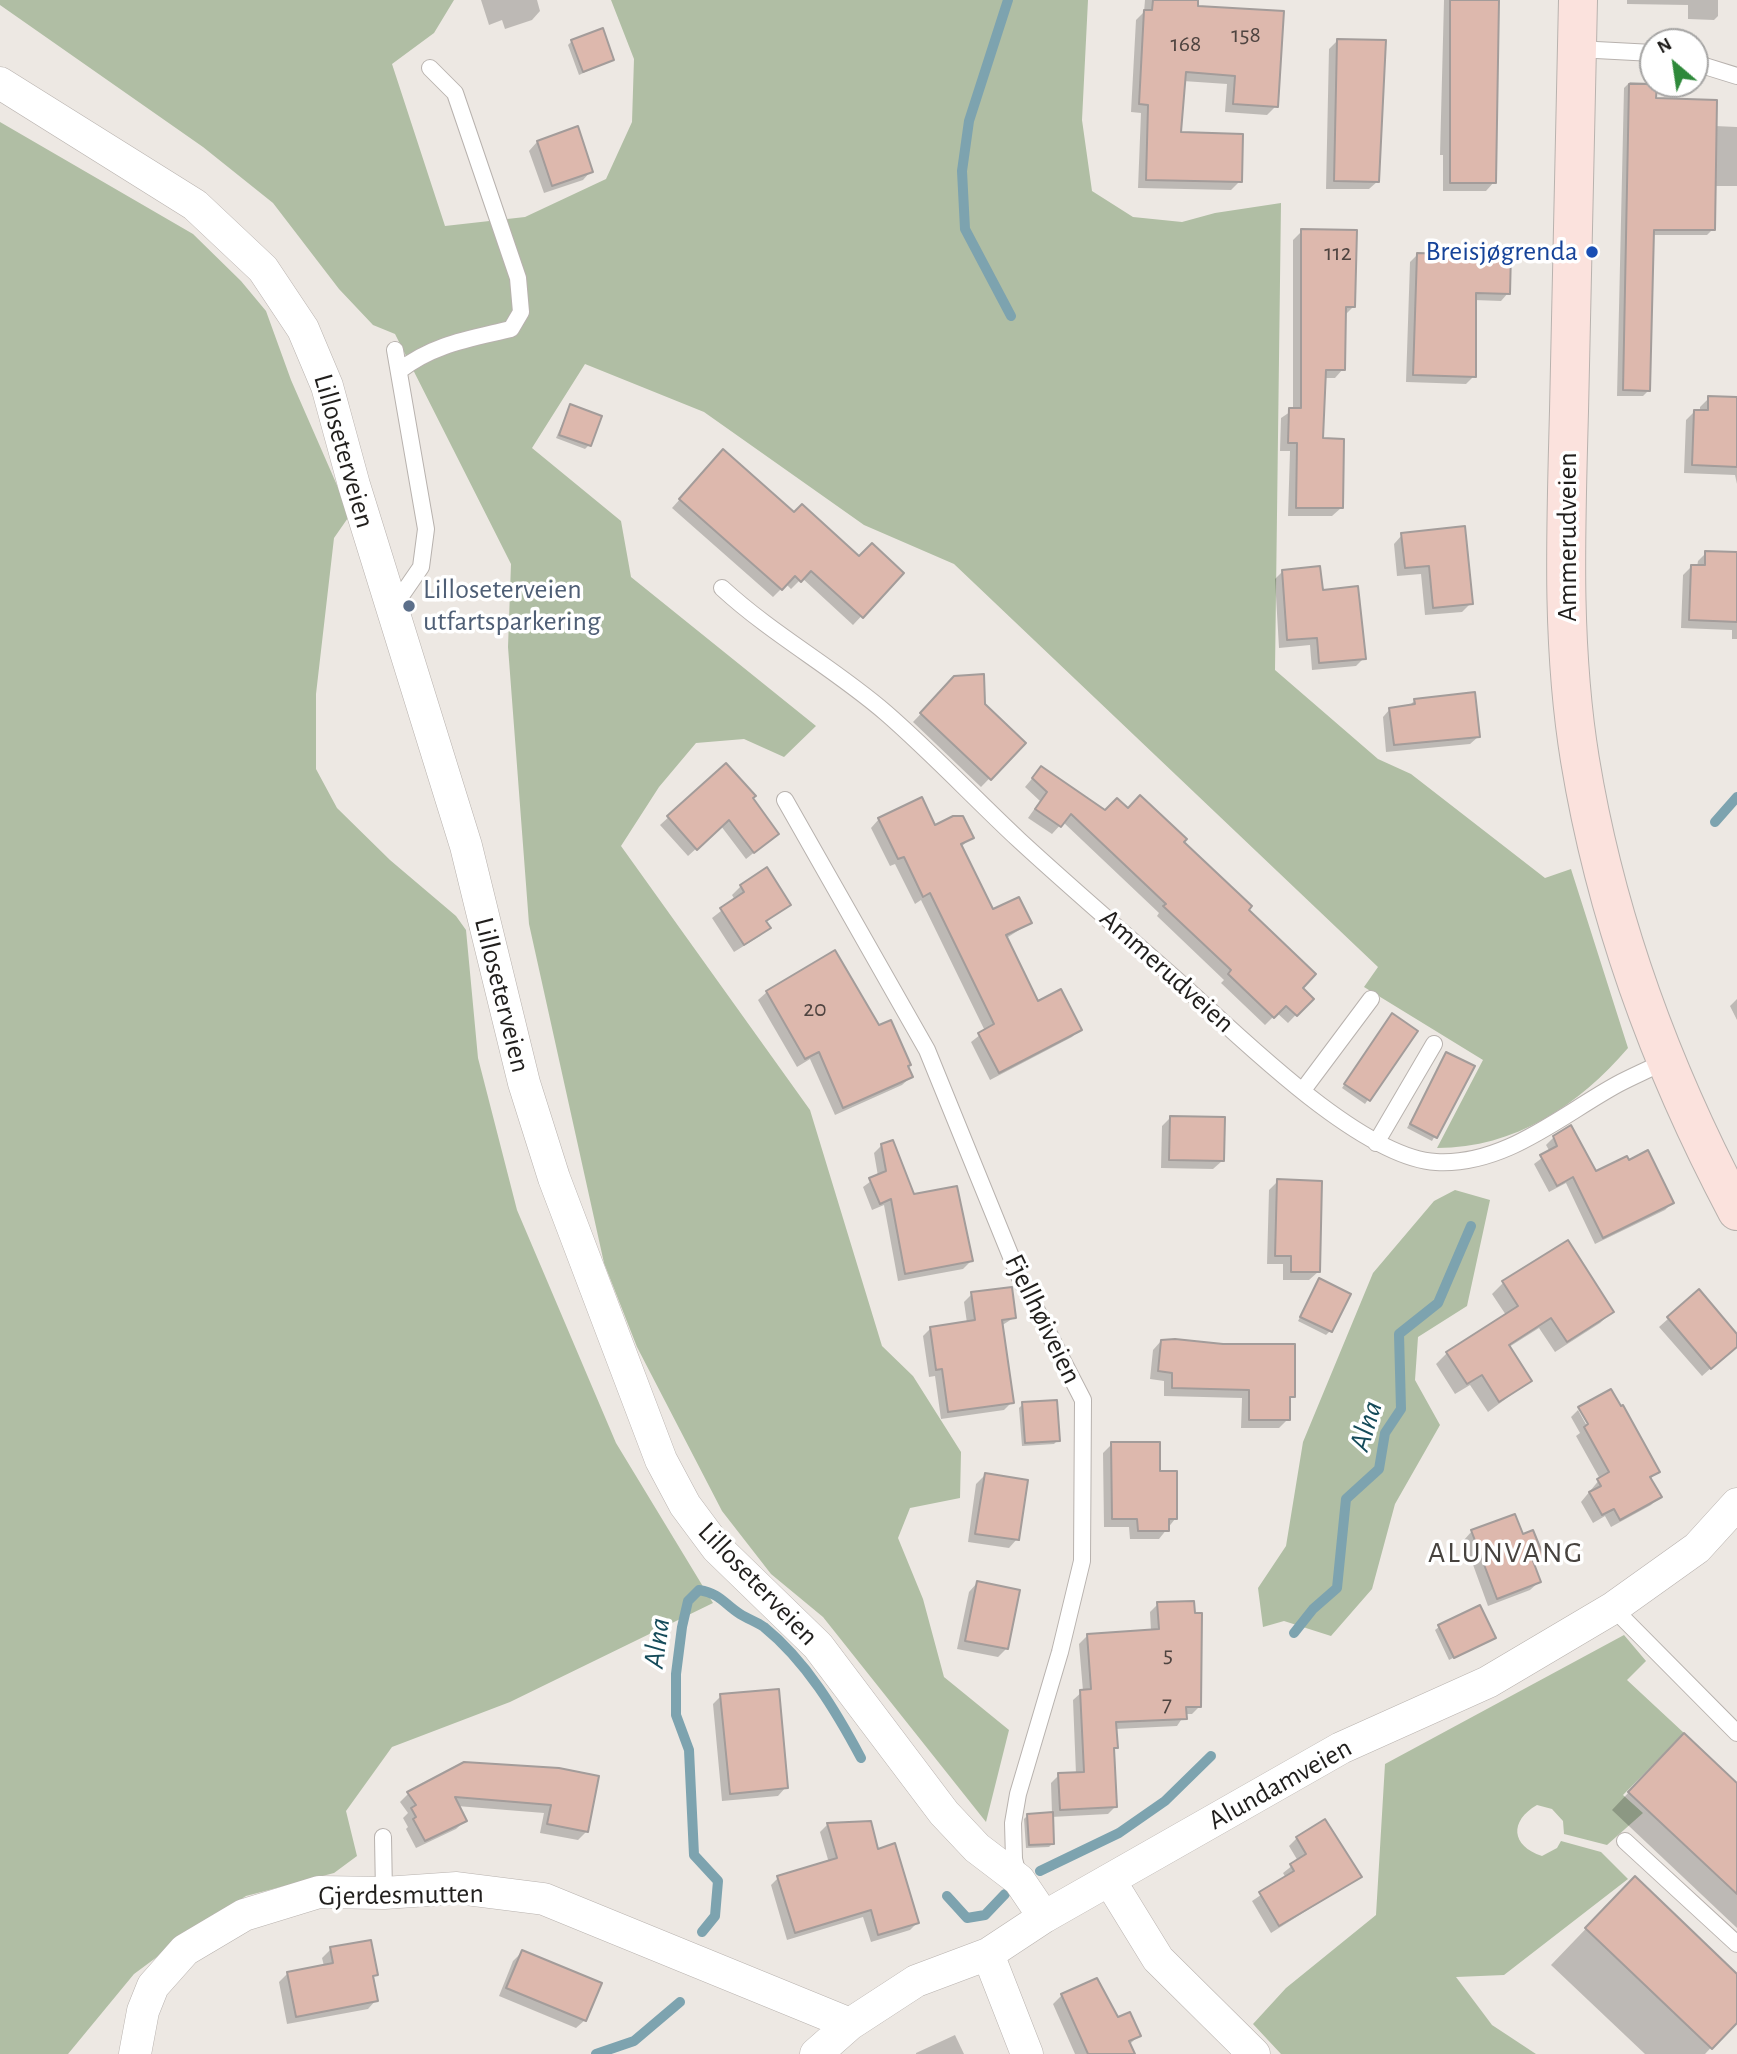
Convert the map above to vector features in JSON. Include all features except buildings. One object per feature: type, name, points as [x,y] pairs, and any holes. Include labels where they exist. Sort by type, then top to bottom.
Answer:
[{"type":"street","name":"Ammerudveien","points":[[1578,0],[1566,553],[1572,700],[1589,811],[1635,978],[1665,1061],[1737,1211]]},
{"type":"street","name":"Lilloseterveien","points":[[0,83],[195,205],[263,269],[303,329],[316,356],[466,846],[524,1083],[554,1178],[631,1387],[673,1485],[717,1548],[834,1665],[944,1814],[977,1848],[1019,1880],[1044,1917]]},
{"type":"street","name":"Alundamveien","points":[[816,2054],[850,2024],[916,1982],[988,1954],[1044,1917],[1341,1748],[1488,1682],[1613,1608],[1696,1548],[1737,1504]]},
{"type":"street","points":[[1110,1881],[1158,1959],[1254,2054]]},
{"type":"street","name":"Gjerdesmutten","points":[[135,2054],[143,2011],[153,1986],[185,1950],[244,1915],[318,1892],[384,1893],[457,1888],[544,1899],[850,2024]]},
{"type":"street","points":[[988,1954],[1027,2054]]},
{"type":"lane","points":[[1577,49],[1639,52]]},
{"type":"lane","points":[[1709,67],[1737,76]]},
{"type":"lane","points":[[400,371],[419,355],[447,344],[511,329],[521,312],[518,278],[455,93],[430,68]]},
{"type":"lane","points":[[392,609],[421,567],[426,529],[395,351]]},
{"type":"lane","name":"Ammerudveien","points":[[722,588],[755,619],[795,644],[885,712],[1018,839],[1303,1090],[1345,1123],[1391,1151],[1435,1162],[1462,1161],[1494,1153],[1535,1135],[1618,1084],[1665,1061]]},
{"type":"lane","name":"Fjellhøiveien","points":[[785,800],[927,1050],[1018,1274],[1083,1400],[1082,1561],[1060,1652],[1018,1794],[1013,1823],[1014,1859],[1019,1880]]},
{"type":"lane","points":[[1303,1090],[1371,999]]},
{"type":"lane","points":[[1376,1143],[1434,1044]]},
{"type":"lane","points":[[1613,1608],[1737,1733]]},
{"type":"lane","points":[[383,1837],[384,1893]]},
{"type":"lane","points":[[1625,1841],[1737,1944]]},
{"type":"green space","points":[[0,0],[454,0],[434,33],[392,64],[445,226],[525,217],[606,179],[632,122],[634,59],[611,0],[1088,0],[1082,120],[1092,191],[1133,217],[1182,222],[1215,213],[1281,203],[1275,670],[1378,759],[1411,774],[1545,878],[1571,869],[1628,1048],[1609,1069],[1567,1105],[1519,1131],[1493,1140],[1466,1146],[1437,1148],[1483,1060],[1364,987],[1378,967],[954,564],[864,525],[704,412],[585,364],[532,448],[621,521],[631,577],[816,726],[784,757],[744,739],[696,743],[659,787],[621,846],[810,1110],[882,1346],[913,1376],[961,1452],[960,1498],[910,1508],[898,1538],[923,1599],[944,1677],[1009,1730],[986,1822],[823,1617],[771,1574],[722,1511],[637,1347],[604,1263],[529,924],[508,647],[511,564],[395,334],[373,325],[339,289],[273,203],[203,147],[0,5]]},
{"type":"green space","points":[[0,122],[193,234],[241,281],[266,311],[291,380],[350,515],[334,538],[316,694],[316,769],[337,808],[390,860],[456,916],[466,930],[478,1058],[517,1210],[616,1443],[713,1603],[510,1702],[392,1747],[346,1811],[357,1856],[334,1873],[246,1896],[188,1934],[134,1974],[68,2054],[0,2054]]},
{"type":"green space","points":[[1455,1190],[1490,1200],[1467,1306],[1418,1337],[1415,1380],[1440,1425],[1395,1504],[1372,1589],[1331,1636],[1284,1621],[1263,1627],[1258,1588],[1286,1546],[1303,1442],[1373,1273],[1434,1201]]},
{"type":"green space","points":[[1624,1635],[1646,1661],[1627,1680],[1684,1733],[1623,1795],[1643,1813],[1607,1845],[1564,1834],[1563,1821],[1552,1809],[1537,1805],[1522,1818],[1517,1833],[1524,1846],[1542,1856],[1557,1848],[1561,1841],[1601,1852],[1628,1879],[1504,1975],[1456,1977],[1492,2025],[1536,2054],[1281,2054],[1253,2024],[1286,1988],[1376,1915],[1385,1764]]},
{"type":"waterway","points":[[1008,0],[969,121],[962,171],[965,229],[1011,316]]},
{"type":"waterway","name":"Alna","points":[[1715,822],[1737,797]]},
{"type":"waterway","name":"Alna","points":[[1294,1633],[1313,1609],[1337,1588],[1346,1499],[1379,1469],[1385,1433],[1401,1409],[1399,1334],[1438,1303],[1471,1226]]},
{"type":"waterway","name":"Alna","points":[[702,1932],[715,1916],[718,1881],[694,1855],[689,1750],[676,1715],[676,1674],[688,1601],[699,1590],[712,1594],[764,1627],[779,1640],[819,1688],[861,1758]]},
{"type":"waterway","name":"Alna","points":[[1040,1871],[1119,1833],[1165,1801],[1211,1756]]},
{"type":"waterway","name":"Alna","points":[[947,1896],[967,1918],[985,1915],[1005,1894]]},
{"type":"waterway","name":"Alna","points":[[596,2054],[634,2041],[680,2002]]},
{"type":"place","name":"Breisjøgrenda","points":[[1592,252]]},
{"type":"place","name":"Lilloseterveien utfartsparkering","points":[[409,606]]},
{"type":"district","name":"ALUNVANG","points":[[1506,1553]]}]
